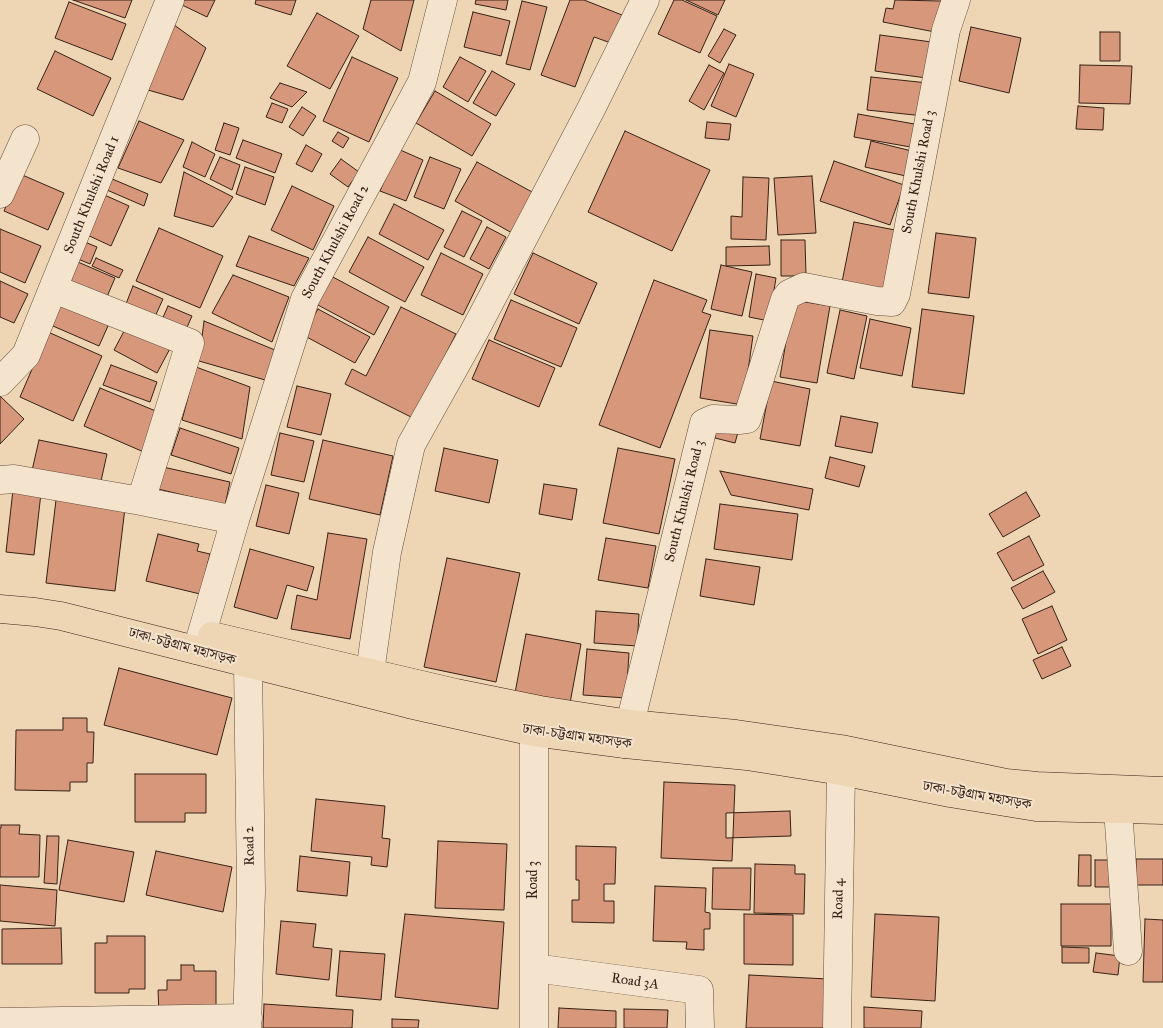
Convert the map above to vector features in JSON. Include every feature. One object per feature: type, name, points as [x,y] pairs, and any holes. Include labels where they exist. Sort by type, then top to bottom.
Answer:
[{"type":"highway","name":"ঢাকা-চট্টগ্রাম মহাসড়ক","points":[[0,595],[35,598],[85,607],[200,642],[248,664],[409,704],[534,732],[736,734],[841,749],[1006,783],[1163,791]]},
{"type":"highway","name":"ঢাকা-চট্টগ্রাম মহাসড়ক","points":[[0,609],[61,616],[370,672],[456,693],[531,708],[628,734],[841,771],[969,796],[1036,807],[1163,810]]},
{"type":"street","name":"South Khulshi Road 1","points":[[0,382],[26,356],[170,0]]},
{"type":"street","name":"South Khulshi Road 2","points":[[200,642],[235,520],[305,299],[422,82],[443,0]]},
{"type":"street","points":[[370,672],[387,552],[412,445],[474,332],[587,117],[645,0]]},
{"type":"street","name":"South Khulshi Road 3","points":[[628,734],[704,423],[713,419],[747,419],[785,299],[789,294],[804,287],[877,302],[892,302],[896,294],[946,30],[956,0]]},
{"type":"street","points":[[0,194],[25,139]]},
{"type":"street","points":[[54,289],[190,343],[141,501]]},
{"type":"street","points":[[0,480],[14,479],[141,501],[235,520]]},
{"type":"street","name":"Road 2","points":[[248,664],[251,891],[248,1023]]},
{"type":"street","name":"Road 3","points":[[534,732],[534,1028]]},
{"type":"street","name":"Road 4","points":[[837,1028],[841,771]]},
{"type":"street","points":[[1118,809],[1128,951]]},
{"type":"street","name":"Road 3A","points":[[534,968],[699,990],[700,1028]]},
{"type":"street","points":[[0,1022],[248,1023]]},
{"type":"building","points":[[73,0],[132,0],[125,18]]},
{"type":"building","points":[[182,0],[215,0],[207,17],[180,4]]},
{"type":"building","points":[[256,0],[296,0],[291,15],[255,4]]},
{"type":"building","points":[[371,0],[414,0],[401,51],[363,29]]},
{"type":"building","points":[[476,0],[508,0],[506,10],[475,4]]},
{"type":"building","points":[[570,0],[584,0],[622,15],[611,43],[594,37],[575,87],[541,75]]},
{"type":"building","points":[[674,0],[682,0],[717,16],[700,53],[658,34]]},
{"type":"building","points":[[686,0],[725,0],[718,15]]},
{"type":"building","points":[[895,0],[941,1],[935,32],[883,22],[886,8],[893,9]]},
{"type":"building","points":[[522,1],[547,7],[530,70],[506,64]]},
{"type":"building","points":[[69,2],[126,24],[112,60],[55,38]]},
{"type":"building","points":[[473,12],[510,21],[501,56],[464,47]]},
{"type":"building","points":[[317,13],[359,36],[330,89],[287,66]]},
{"type":"building","points":[[170,22],[206,48],[183,100],[148,90]]},
{"type":"building","points":[[971,27],[1021,38],[1009,93],[959,81]]},
{"type":"building","points":[[724,29],[736,35],[720,63],[708,56]]},
{"type":"building","points":[[1100,32],[1120,32],[1120,61],[1100,61]]},
{"type":"building","points":[[880,35],[939,43],[934,79],[875,71]]},
{"type":"building","points":[[55,51],[111,78],[93,116],[37,89]]},
{"type":"building","points":[[352,57],[398,78],[369,142],[323,121]]},
{"type":"building","points":[[460,57],[486,71],[468,102],[443,87]]},
{"type":"building","points":[[729,64],[754,74],[736,117],[711,106]]},
{"type":"building","points":[[709,65],[724,73],[704,110],[689,101]]},
{"type":"building","points":[[1080,65],[1132,66],[1130,104],[1079,103]]},
{"type":"building","points":[[492,71],[515,84],[496,116],[473,103]]},
{"type":"building","points":[[871,77],[928,83],[924,116],[867,110]]},
{"type":"building","points":[[280,83],[307,92],[292,107],[270,98]]},
{"type":"building","points":[[435,91],[491,124],[472,156],[416,123]]},
{"type":"building","points":[[272,103],[288,109],[282,123],[266,117]]},
{"type":"building","points":[[1078,106],[1104,108],[1103,130],[1076,129]]},
{"type":"building","points":[[302,107],[316,116],[303,136],[289,127]]},
{"type":"building","points":[[858,114],[920,125],[916,148],[854,137]]},
{"type":"building","points":[[139,121],[184,140],[161,183],[118,168]]},
{"type":"building","points":[[707,122],[731,124],[729,140],[705,138]]},
{"type":"building","points":[[224,123],[239,128],[230,155],[215,150]]},
{"type":"building","points":[[625,131],[710,170],[672,251],[588,212]]},
{"type":"building","points":[[338,132],[349,138],[343,148],[332,141]]},
{"type":"building","points":[[243,140],[282,154],[275,173],[236,158]]},
{"type":"building","points":[[871,141],[920,153],[915,178],[865,167]]},
{"type":"building","points":[[192,142],[215,154],[205,177],[183,167]]},
{"type":"building","points":[[306,145],[322,154],[312,172],[296,164]]},
{"type":"building","points":[[398,149],[423,160],[406,201],[380,191]]},
{"type":"building","points":[[220,157],[240,165],[232,190],[210,179]]},
{"type":"building","points":[[430,157],[461,169],[444,209],[414,197]]},
{"type":"building","points":[[341,159],[359,172],[348,187],[330,174]]},
{"type":"building","points":[[834,161],[904,185],[890,225],[820,201]]},
{"type":"building","points":[[477,162],[534,193],[512,233],[455,201]]},
{"type":"building","points":[[245,167],[274,177],[265,205],[236,194]]},
{"type":"building","points":[[184,172],[233,197],[213,227],[174,216]]},
{"type":"building","points":[[20,174],[64,193],[48,230],[4,211]]},
{"type":"building","points":[[105,176],[148,194],[144,206],[100,187]]},
{"type":"building","points":[[812,176],[816,233],[778,235],[774,178]]},
{"type":"building","points":[[743,177],[769,178],[766,240],[731,239],[731,216],[742,217]]},
{"type":"building","points":[[292,186],[334,206],[313,250],[271,230]]},
{"type":"building","points":[[100,193],[129,206],[111,246],[83,233]]},
{"type":"building","points":[[394,204],[444,230],[428,260],[379,234]]},
{"type":"building","points":[[462,211],[482,221],[464,257],[444,247]]},
{"type":"building","points":[[854,222],[900,231],[887,297],[841,287]]},
{"type":"building","points":[[487,227],[506,237],[489,269],[470,259]]},
{"type":"building","points":[[159,228],[223,256],[200,308],[136,281]]},
{"type":"building","points":[[0,229],[41,246],[25,283],[0,272]]},
{"type":"building","points":[[936,233],[976,238],[969,298],[928,293]]},
{"type":"building","points":[[249,236],[309,258],[294,286],[236,266]]},
{"type":"building","points":[[368,237],[424,267],[405,302],[349,272]]},
{"type":"building","points":[[80,240],[97,247],[90,264],[73,257]]},
{"type":"building","points":[[781,240],[805,240],[806,276],[781,276]]},
{"type":"building","points":[[769,246],[770,265],[726,266],[726,247]]},
{"type":"building","points":[[441,253],[483,274],[463,315],[421,295]]},
{"type":"building","points":[[533,253],[597,283],[579,324],[514,294]]},
{"type":"building","points":[[96,258],[123,270],[119,278],[92,266]]},
{"type":"building","points":[[71,259],[115,278],[103,306],[58,287]]},
{"type":"building","points":[[721,265],[752,272],[742,316],[711,309]]},
{"type":"building","points":[[756,274],[776,278],[769,321],[749,317]]},
{"type":"building","points":[[233,275],[289,297],[272,342],[212,313]]},
{"type":"building","points":[[331,276],[389,307],[374,335],[316,304]]},
{"type":"building","points":[[654,280],[707,300],[702,312],[711,315],[660,448],[599,425]]},
{"type":"building","points":[[0,281],[28,294],[14,323],[0,317]]},
{"type":"building","points":[[133,286],[163,299],[153,321],[124,309]]},
{"type":"building","points":[[59,294],[112,317],[99,346],[46,323]]},
{"type":"building","points":[[511,300],[577,328],[561,367],[494,339]]},
{"type":"building","points":[[793,300],[830,306],[817,383],[780,377]]},
{"type":"building","points":[[168,306],[192,316],[185,332],[161,322]]},
{"type":"building","points":[[401,307],[456,334],[413,418],[345,384],[352,369],[366,376]]},
{"type":"building","points":[[318,309],[370,337],[355,363],[303,335]]},
{"type":"building","points":[[922,309],[974,316],[964,394],[912,387]]},
{"type":"building","points":[[840,310],[867,316],[854,379],[827,373]]},
{"type":"building","points":[[870,319],[911,328],[902,376],[860,368]]},
{"type":"building","points":[[130,320],[173,343],[157,373],[114,350]]},
{"type":"building","points":[[204,321],[275,350],[265,380],[199,361]]},
{"type":"building","points":[[710,330],[753,336],[743,405],[700,398]]},
{"type":"building","points":[[48,332],[102,356],[73,421],[20,397]]},
{"type":"building","points":[[489,340],[555,368],[539,407],[472,379]]},
{"type":"building","points":[[111,365],[157,382],[150,402],[103,385]]},
{"type":"building","points":[[196,367],[250,387],[242,439],[182,420]]},
{"type":"building","points":[[771,381],[810,389],[800,446],[760,439]]},
{"type":"building","points":[[297,386],[331,394],[321,435],[287,427]]},
{"type":"building","points":[[100,388],[163,414],[146,453],[84,426]]},
{"type":"building","points":[[0,396],[24,419],[0,444]]},
{"type":"building","points":[[841,416],[878,423],[872,453],[835,446]]},
{"type":"building","points":[[717,427],[738,432],[735,443],[715,438]]},
{"type":"building","points":[[180,428],[239,448],[231,474],[171,455]]},
{"type":"building","points":[[280,433],[314,441],[304,482],[271,475]]},
{"type":"building","points":[[39,440],[107,454],[99,490],[31,475]]},
{"type":"building","points":[[323,440],[393,456],[380,515],[309,499]]},
{"type":"building","points":[[444,448],[498,460],[489,503],[435,491]]},
{"type":"building","points":[[618,448],[675,459],[659,534],[603,523]]},
{"type":"building","points":[[830,457],[865,466],[859,487],[825,478]]},
{"type":"building","points":[[163,467],[230,482],[225,505],[158,489]]},
{"type":"building","points":[[720,471],[813,489],[809,510],[731,495]]},
{"type":"building","points":[[544,484],[577,489],[572,520],[539,514]]},
{"type":"building","points":[[266,485],[299,493],[289,534],[256,526]]},
{"type":"building","points":[[13,490],[41,493],[34,555],[6,552]]},
{"type":"building","points":[[1026,492],[1040,516],[1003,537],[989,514]]},
{"type":"building","points":[[56,500],[125,508],[115,591],[46,583]]},
{"type":"building","points":[[720,504],[798,514],[792,560],[714,549]]},
{"type":"building","points":[[328,533],[367,539],[350,639],[291,629],[297,595],[317,600]]},
{"type":"building","points":[[158,534],[199,544],[197,551],[210,554],[200,594],[146,581]]},
{"type":"building","points":[[1029,536],[1044,565],[1013,581],[997,553]]},
{"type":"building","points":[[606,538],[656,546],[648,588],[598,580]]},
{"type":"building","points":[[250,549],[314,567],[307,591],[287,585],[277,619],[234,607]]},
{"type":"building","points":[[447,558],[520,573],[496,682],[424,667]]},
{"type":"building","points":[[706,559],[760,567],[754,605],[700,596]]},
{"type":"building","points":[[1043,571],[1055,592],[1023,609],[1011,588]]},
{"type":"building","points":[[1052,606],[1067,640],[1038,654],[1022,619]]},
{"type":"building","points":[[596,611],[639,614],[637,646],[594,643]]},
{"type":"building","points":[[526,634],[581,644],[570,703],[515,693]]},
{"type":"building","points":[[1062,647],[1071,666],[1042,679],[1033,660]]},
{"type":"building","points":[[587,649],[629,653],[626,698],[583,695]]},
{"type":"building","points":[[119,668],[232,698],[217,755],[104,725]]},
{"type":"building","points":[[63,718],[87,718],[87,732],[94,732],[93,763],[87,763],[87,782],[70,782],[70,791],[15,790],[16,730],[63,730]]},
{"type":"building","points":[[135,774],[206,774],[206,813],[185,813],[185,822],[135,822]]},
{"type":"building","points":[[664,782],[735,785],[732,861],[661,858]]},
{"type":"building","points":[[316,799],[385,806],[382,838],[390,839],[387,867],[371,865],[372,857],[311,851]]},
{"type":"building","points":[[790,811],[791,836],[726,838],[726,813]]},
{"type":"building","points":[[1,825],[20,825],[19,834],[40,835],[39,877],[0,877]]},
{"type":"building","points":[[47,836],[59,836],[57,884],[44,883]]},
{"type":"building","points":[[68,840],[134,852],[124,902],[59,890]]},
{"type":"building","points":[[438,841],[507,844],[504,910],[435,908]]},
{"type":"building","points":[[576,846],[616,847],[615,884],[604,884],[604,901],[614,901],[614,923],[572,922],[572,900],[579,900],[579,880],[576,880]]},
{"type":"building","points":[[156,851],[232,867],[223,912],[146,895]]},
{"type":"building","points":[[1079,855],[1091,855],[1091,886],[1078,886]]},
{"type":"building","points":[[300,856],[350,862],[347,896],[297,891]]},
{"type":"building","points":[[1136,859],[1163,859],[1163,885],[1136,885]]},
{"type":"building","points":[[1095,860],[1112,860],[1112,887],[1095,887]]},
{"type":"building","points":[[755,864],[795,865],[795,874],[805,874],[804,914],[754,913]]},
{"type":"building","points":[[713,868],[751,868],[750,910],[712,909]]},
{"type":"building","points":[[0,885],[57,890],[55,926],[0,921]]},
{"type":"building","points":[[655,886],[706,888],[705,912],[710,913],[710,929],[704,929],[704,950],[686,949],[687,942],[653,941]]},
{"type":"building","points":[[1061,904],[1111,904],[1111,946],[1061,946]]},
{"type":"building","points":[[405,914],[504,922],[498,1009],[395,997]]},
{"type":"building","points":[[744,914],[793,915],[793,965],[744,964]]},
{"type":"building","points":[[875,914],[939,917],[935,1001],[871,997]]},
{"type":"building","points":[[1145,919],[1163,920],[1163,982],[1143,982]]},
{"type":"building","points":[[281,921],[316,924],[313,947],[332,949],[329,980],[276,974]]},
{"type":"building","points":[[61,928],[62,964],[2,964],[2,929]]},
{"type":"building","points":[[107,936],[145,936],[145,989],[129,989],[129,993],[95,993],[95,943],[107,943]]},
{"type":"building","points":[[1062,947],[1089,948],[1089,963],[1062,963]]},
{"type":"building","points":[[340,951],[385,954],[381,1000],[336,996]]},
{"type":"building","points":[[1096,953],[1120,956],[1118,975],[1093,972]]},
{"type":"building","points":[[181,965],[194,965],[194,971],[216,971],[216,1014],[159,1014],[158,990],[167,990],[167,980],[181,980]]},
{"type":"building","points":[[749,975],[828,979],[826,1028],[746,1028]]},
{"type":"building","points":[[264,1004],[353,1010],[352,1028],[263,1028]]},
{"type":"building","points":[[864,1007],[922,1011],[921,1028],[864,1028]]},
{"type":"building","points":[[559,1008],[616,1011],[616,1028],[558,1028]]},
{"type":"building","points":[[624,1009],[668,1010],[667,1028],[624,1028]]},
{"type":"building","points":[[392,1019],[419,1020],[418,1028],[392,1028]]}]
